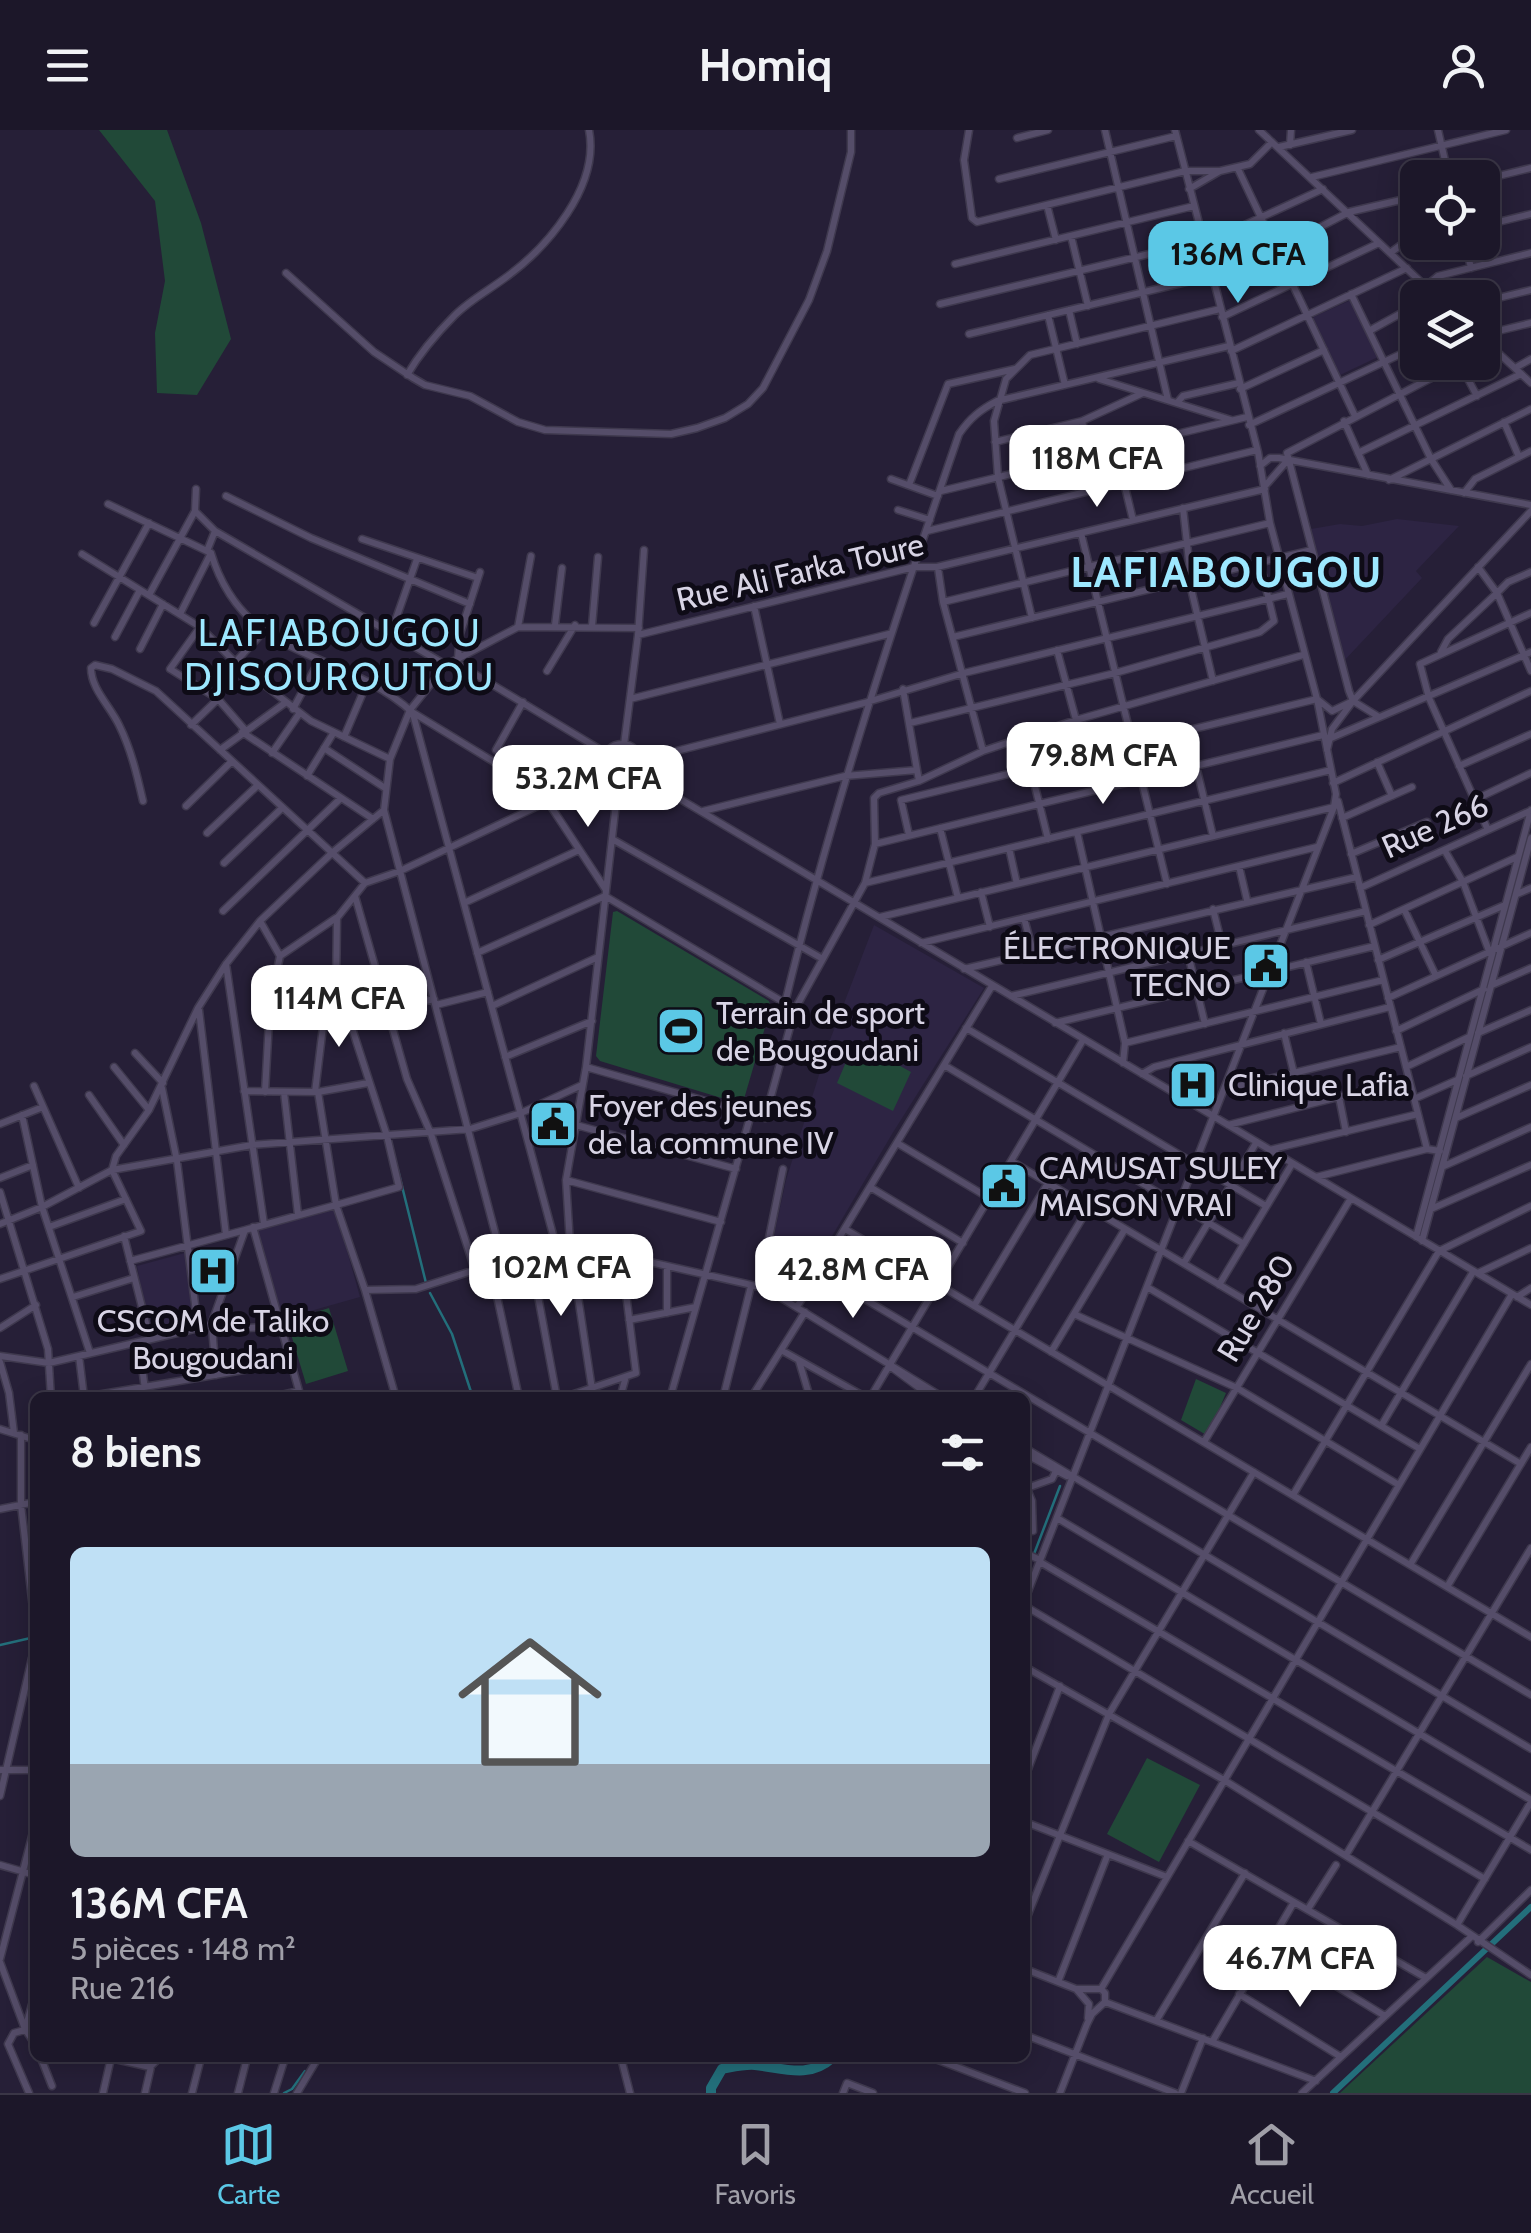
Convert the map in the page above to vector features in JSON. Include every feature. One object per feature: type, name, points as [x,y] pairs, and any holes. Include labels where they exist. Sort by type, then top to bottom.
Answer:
[{"type":"street","points":[[407,375],[419,355],[457,312],[529,258],[574,204],[590,165],[589,130]]},
{"type":"street","points":[[286,273],[374,352],[425,386],[470,396],[518,422],[545,430],[671,434],[724,418],[748,404],[764,388],[809,300],[827,251],[851,152],[851,130]]},
{"type":"street","points":[[970,130],[964,160],[974,220],[1185,172],[1238,169],[1275,145],[1352,130]]},
{"type":"street","points":[[1017,138],[1048,130]]},
{"type":"street","points":[[1105,130],[1172,402]]},
{"type":"street","points":[[1259,130],[1420,280]]},
{"type":"street","points":[[1290,130],[1290,145]]},
{"type":"street","points":[[1438,130],[1445,160]]},
{"type":"street","points":[[1311,178],[1506,130]]},
{"type":"street","points":[[999,179],[1176,133],[1257,451],[1270,523],[1302,655],[1317,699],[1336,794],[1427,1149]]},
{"type":"street","points":[[1500,176],[1531,168]]},
{"type":"street","points":[[1238,169],[1355,416]]},
{"type":"street","points":[[1189,188],[1220,171]]},
{"type":"street","points":[[940,304],[1203,242],[1324,189]]},
{"type":"street","points":[[969,334],[1212,279],[1349,212],[1400,200]]},
{"type":"street","points":[[1047,205],[1056,240]]},
{"type":"street","points":[[955,264],[1194,206]]},
{"type":"street","points":[[1500,222],[1531,214]]},
{"type":"street","points":[[1071,236],[1088,306]]},
{"type":"street","points":[[1032,618],[998,477],[998,401],[1006,379],[1030,355],[1221,313],[1380,243]]},
{"type":"street","points":[[1390,253],[1400,247]]},
{"type":"street","points":[[1433,280],[1531,253]]},
{"type":"street","points":[[1470,260],[1472,268]]},
{"type":"street","points":[[785,1003],[815,878],[868,701],[959,434],[968,421],[998,401],[1230,349],[1407,268]]},
{"type":"street","points":[[1500,298],[1531,290]]},
{"type":"street","points":[[1351,294],[1431,459],[1452,491]]},
{"type":"street","points":[[1069,310],[1078,344]]},
{"type":"street","points":[[1369,332],[1400,314]]},
{"type":"street","points":[[1048,315],[1066,385]]},
{"type":"street","points":[[1500,331],[1531,323]]},
{"type":"street","points":[[1172,402],[1183,396],[1239,386],[1324,350]]},
{"type":"street","points":[[1096,378],[1232,420],[1248,421],[1400,354]]},
{"type":"street","points":[[1500,355],[1531,383]]},
{"type":"street","points":[[1514,368],[1531,359]]},
{"type":"street","points":[[909,485],[948,384],[1016,369]]},
{"type":"street","points":[[1358,453],[1522,374]]},
{"type":"street","points":[[1379,717],[1353,701],[1331,630],[1288,452],[1427,380]]},
{"type":"street","points":[[1469,380],[1477,396]]},
{"type":"street","points":[[995,442],[1082,421],[1127,403],[1143,392]]},
{"type":"street","points":[[1390,480],[1531,409]]},
{"type":"street","points":[[892,479],[939,494],[1232,420]]},
{"type":"street","points":[[1082,421],[1098,489]]},
{"type":"street","points":[[1344,421],[1368,476]]},
{"type":"street","points":[[1504,422],[1519,457]]},
{"type":"street","points":[[926,531],[1257,451],[1288,461],[1531,508]]},
{"type":"street","points":[[1464,494],[1474,478],[1531,451]]},
{"type":"street","points":[[1264,488],[1276,471],[1274,458]]},
{"type":"street","points":[[1259,473],[1266,460],[1274,458]]},
{"type":"street","points":[[1259,473],[1267,477],[1288,461]]},
{"type":"street","points":[[1124,483],[1133,520]]},
{"type":"street","name":"Rue Ali Farka Toure","points":[[518,627],[592,626],[639,632],[914,567],[938,568],[1264,488]]},
{"type":"street","points":[[149,595],[195,511],[196,489]]},
{"type":"street","points":[[226,496],[310,538],[470,604]]},
{"type":"street","points":[[108,504],[209,552],[227,595],[263,632],[394,696],[411,711],[540,790],[605,893],[795,1009]]},
{"type":"street","points":[[1183,508],[1190,580],[1213,681]]},
{"type":"street","points":[[1326,737],[1353,701],[1531,508]]},
{"type":"street","points":[[898,510],[930,520]]},
{"type":"street","points":[[195,511],[215,531],[391,633],[452,661],[606,753]]},
{"type":"street","points":[[94,623],[149,523]]},
{"type":"street","points":[[943,602],[1270,523]]},
{"type":"street","points":[[180,614],[215,531]]},
{"type":"street","points":[[1081,533],[1167,884]]},
{"type":"street","points":[[362,539],[417,560],[479,575],[452,661],[411,711],[390,759],[384,810],[502,1258]]},
{"type":"street","points":[[624,745],[639,632],[644,550]]},
{"type":"street","points":[[954,637],[1312,550]]},
{"type":"street","points":[[82,554],[200,627],[236,663],[296,712],[390,759]]},
{"type":"street","points":[[452,661],[518,627],[531,556]]},
{"type":"street","points":[[592,626],[598,557]]},
{"type":"street","points":[[391,633],[417,560]]},
{"type":"street","points":[[910,722],[1115,674],[1260,632],[1274,621],[1260,563]]},
{"type":"street","points":[[1478,567],[1497,593],[1528,654],[1531,671]]},
{"type":"street","points":[[556,625],[562,568]]},
{"type":"street","points":[[938,568],[943,602],[983,751]]},
{"type":"street","points":[[1441,652],[1448,639],[1508,582],[1531,572]]},
{"type":"street","points":[[115,637],[140,590]]},
{"type":"street","points":[[641,760],[964,673],[1288,594]]},
{"type":"street","points":[[140,649],[164,604]]},
{"type":"street","points":[[754,606],[780,724]]},
{"type":"street","points":[[1488,830],[1429,698],[1420,664],[1531,613]]},
{"type":"street","points":[[547,671],[575,626]]},
{"type":"street","points":[[200,627],[170,669],[218,699],[243,731],[272,753],[373,819]]},
{"type":"street","points":[[219,680],[263,632]]},
{"type":"street","points":[[630,699],[890,634]]},
{"type":"street","points":[[1056,650],[1076,720]]},
{"type":"street","points":[[875,844],[1326,737],[1429,698],[1528,654]]},
{"type":"street","points":[[586,1068],[765,1118],[795,1009],[865,883],[875,844],[874,798],[983,751],[1123,705],[1302,655]]},
{"type":"street","points":[[272,753],[319,661]]},
{"type":"street","points":[[143,801],[118,721],[92,680],[91,668],[101,664],[156,691],[365,883]]},
{"type":"street","points":[[344,737],[367,683]]},
{"type":"street","points":[[903,689],[918,780]]},
{"type":"street","points":[[1334,783],[1531,691]]},
{"type":"street","points":[[191,725],[218,699]]},
{"type":"street","points":[[1317,699],[1332,711],[1353,701]]},
{"type":"street","points":[[910,835],[900,800],[1317,699]]},
{"type":"street","points":[[496,750],[523,702]]},
{"type":"street","points":[[220,750],[285,703]]},
{"type":"street","points":[[411,711],[555,1243]]},
{"type":"street","points":[[307,776],[334,732]]},
{"type":"street","points":[[1459,766],[1531,734]]},
{"type":"street","points":[[1023,738],[1048,839]]},
{"type":"street","points":[[624,745],[635,750],[641,760],[638,774],[628,782],[615,781],[606,774],[606,753],[624,745]]},
{"type":"street","points":[[324,748],[385,788]]},
{"type":"street","points":[[186,806],[232,761]]},
{"type":"street","points":[[1377,762],[1392,796]]},
{"type":"street","points":[[1196,766],[1213,836]]},
{"type":"street","points":[[703,811],[845,776],[917,770]]},
{"type":"street","points":[[865,883],[1331,770]]},
{"type":"street","points":[[1474,800],[1531,773]]},
{"type":"street","points":[[280,956],[336,918],[365,883],[400,871],[606,774]]},
{"type":"street","points":[[638,774],[1531,1305]]},
{"type":"street","points":[[592,1389],[570,1244],[566,1180],[592,1021],[615,781]]},
{"type":"street","points":[[207,833],[257,786]]},
{"type":"street","points":[[1342,818],[1412,788]]},
{"type":"street","points":[[1030,1588],[1226,1089],[1336,794]]},
{"type":"street","points":[[223,911],[340,800]]},
{"type":"street","points":[[878,917],[1334,807]]},
{"type":"street","points":[[224,863],[282,809]]},
{"type":"street","points":[[0,1279],[141,1230],[112,1170],[116,1156],[149,1110],[198,1008],[260,921],[332,852],[384,810]]},
{"type":"street","points":[[1494,949],[1516,894],[1531,810]]},
{"type":"street","name":"Rue 266","points":[[1360,888],[1531,810]]},
{"type":"street","points":[[1351,854],[1426,822]]},
{"type":"street","points":[[940,828],[958,898]]},
{"type":"street","points":[[1077,832],[1126,1043],[1123,1063]]},
{"type":"street","points":[[1419,1239],[1487,987],[1505,905],[1531,838]]},
{"type":"street","points":[[612,839],[822,958]]},
{"type":"street","points":[[920,944],[1318,847]]},
{"type":"street","points":[[1008,848],[1017,884]]},
{"type":"street","points":[[464,903],[579,850]]},
{"type":"street","points":[[1445,851],[1494,949]]},
{"type":"street","points":[[1369,925],[1525,854]]},
{"type":"street","points":[[1239,866],[1247,900]]},
{"type":"street","points":[[963,969],[1357,877]]},
{"type":"street","points":[[1516,894],[1531,888]]},
{"type":"street","points":[[981,892],[990,926]]},
{"type":"street","points":[[477,953],[605,893]]},
{"type":"street","points":[[354,895],[406,1079],[431,1134],[475,1270]]},
{"type":"street","points":[[1378,960],[1505,905]]},
{"type":"street","points":[[1213,909],[1222,945]]},
{"type":"street","points":[[1404,909],[1436,976]]},
{"type":"street","points":[[1010,997],[1366,910]]},
{"type":"street","points":[[130,1261],[399,1187],[387,1136],[336,989],[336,918]]},
{"type":"street","points":[[1024,918],[1032,952]]},
{"type":"street","points":[[260,921],[280,956],[270,1002],[265,1092]]},
{"type":"street","points":[[1388,998],[1531,933]]},
{"type":"street","points":[[1054,1024],[1375,946]]},
{"type":"street","points":[[1188,954],[1205,1024]]},
{"type":"street","points":[[492,1006],[598,958]]},
{"type":"street","points":[[1306,962],[1322,1024]]},
{"type":"street","points":[[226,964],[264,1224]]},
{"type":"street","points":[[1396,1031],[1531,968]]},
{"type":"street","points":[[1126,1043],[1384,980]]},
{"type":"street","points":[[756,1392],[819,1272],[992,986]]},
{"type":"street","points":[[336,989],[327,994],[317,1092],[336,1204],[366,1290],[395,1392]]},
{"type":"street","points":[[349,1019],[488,992]]},
{"type":"street","points":[[1142,1074],[1154,1067],[1390,1007]]},
{"type":"street","points":[[198,1008],[226,1235]]},
{"type":"street","points":[[1406,1067],[1531,1010]]},
{"type":"street","points":[[505,1057],[592,1021]]},
{"type":"street","points":[[966,1028],[1266,1206]]},
{"type":"street","points":[[1284,1033],[1302,1106]]},
{"type":"street","points":[[873,1392],[1083,1040]]},
{"type":"street","points":[[1226,1089],[1400,1047]]},
{"type":"street","points":[[1414,1099],[1531,1047]]},
{"type":"street","points":[[135,1052],[162,1085],[198,1328]]},
{"type":"street","points":[[114,1066],[149,1110]]},
{"type":"street","points":[[944,1066],[1244,1244]]},
{"type":"street","points":[[1419,1239],[1443,1166],[1443,1151],[1455,1119],[1462,1078]]},
{"type":"street","points":[[1227,1125],[1409,1079]]},
{"type":"street","points":[[244,1091],[317,1092],[368,1084]]},
{"type":"street","points":[[0,1224],[112,1170],[252,1146],[470,1129],[520,1114],[583,1085]]},
{"type":"street","points":[[1455,1119],[1531,1085]]},
{"type":"street","points":[[34,1086],[79,1188]]},
{"type":"street","points":[[284,1092],[298,1215]]},
{"type":"street","points":[[89,1096],[124,1145]]},
{"type":"street","points":[[1339,1096],[1346,1132]]},
{"type":"street","points":[[0,1124],[43,1108]]},
{"type":"street","points":[[672,1392],[750,1114]]},
{"type":"street","points":[[1269,1150],[1418,1114]]},
{"type":"street","points":[[22,1115],[42,1207],[90,1354]]},
{"type":"street","points":[[576,1126],[736,1169]]},
{"type":"street","points":[[1443,1166],[1531,1129]]},
{"type":"street","points":[[1184,1264],[1256,1142]]},
{"type":"street","points":[[897,1143],[989,1198]]},
{"type":"street","points":[[1315,1178],[1427,1149],[1443,1151]]},
{"type":"street","points":[[1011,1161],[1484,1442],[1525,1461]]},
{"type":"street","points":[[1219,1285],[1292,1164]]},
{"type":"street","points":[[0,1178],[33,1165]]},
{"type":"street","points":[[1430,1209],[1531,1165]]},
{"type":"street","points":[[725,1392],[783,1169]]},
{"type":"street","points":[[566,1180],[721,1222]]},
{"type":"street","points":[[974,1306],[1048,1183]]},
{"type":"street","points":[[870,1187],[963,1242]]},
{"type":"street","points":[[0,1192],[48,1349],[50,1392]]},
{"type":"street","name":"Rue 280","points":[[1204,1442],[1351,1198]]},
{"type":"street","points":[[49,1227],[126,1199]]},
{"type":"street","points":[[1292,1495],[1440,1251],[1531,1206]]},
{"type":"street","points":[[978,1392],[1088,1207]]},
{"type":"street","points":[[249,1228],[299,1392]]},
{"type":"street","points":[[216,1375],[212,1328],[249,1228]]},
{"type":"street","points":[[845,1229],[1531,1637]]},
{"type":"street","points":[[1052,1352],[1126,1229]]},
{"type":"street","points":[[124,1236],[150,1340]]},
{"type":"street","points":[[366,1290],[416,1289],[528,1248],[570,1244],[755,1286],[934,1392]]},
{"type":"street","points":[[528,1248],[559,1392]]},
{"type":"street","points":[[1381,1426],[1475,1272],[1531,1248]]},
{"type":"street","points":[[581,1392],[636,1374],[621,1254]]},
{"type":"street","points":[[490,1264],[518,1392]]},
{"type":"street","points":[[667,1266],[667,1313]]},
{"type":"street","points":[[819,1272],[1021,1392]]},
{"type":"street","points":[[72,1297],[134,1278]]},
{"type":"street","points":[[1147,1287],[1420,1450]]},
{"type":"street","points":[[1060,2093],[1086,2024],[1091,2004],[1088,1992],[1099,1989],[1514,1296],[1531,1288]]},
{"type":"street","points":[[0,1328],[36,1306]]},
{"type":"street","points":[[629,1320],[696,1308]]},
{"type":"street","points":[[1074,1314],[1237,1388],[1400,1485]]},
{"type":"street","points":[[30,1582],[18,1434],[0,1359],[48,1363],[198,1328],[281,1326]]},
{"type":"street","points":[[139,1342],[145,1392]]},
{"type":"street","points":[[781,1350],[858,1392]]},
{"type":"street","points":[[79,1356],[82,1392]]},
{"type":"street","points":[[798,1360],[808,1392]]},
{"type":"street","points":[[113,1392],[291,1362]]},
{"type":"street","points":[[1410,1565],[1531,1364]]},
{"type":"street","points":[[890,1366],[925,1392]]},
{"type":"street","points":[[622,1392],[626,1379]]},
{"type":"street","points":[[1030,1397],[1531,1695]]},
{"type":"street","points":[[0,1429],[30,1438]]},
{"type":"street","points":[[1447,1587],[1531,1447]]},
{"type":"street","points":[[1030,1454],[1319,1621],[1531,1750]]},
{"type":"street","points":[[1030,1487],[1052,1479],[1057,1470]]},
{"type":"street","points":[[1030,1910],[1109,1714],[1254,1472]]},
{"type":"street","points":[[1030,1500],[1034,1531]]},
{"type":"street","points":[[0,1509],[30,1503]]},
{"type":"street","points":[[1057,1518],[1531,1801],[1457,1925]]},
{"type":"street","points":[[1346,1855],[1531,1548]]},
{"type":"street","points":[[1030,1556],[1531,1850]]},
{"type":"street","points":[[1030,1605],[1485,1879]]},
{"type":"street","points":[[0,1796],[30,1666]]},
{"type":"street","points":[[1030,1669],[1224,1780],[1531,1975]]},
{"type":"street","points":[[1030,1764],[1060,1686]]},
{"type":"street","points":[[3,1770],[30,1770]]},
{"type":"street","points":[[1030,1824],[1167,1877]]},
{"type":"street","points":[[1188,1841],[1426,1978]]},
{"type":"street","points":[[30,1845],[0,1960],[30,2036]]},
{"type":"street","points":[[1058,1982],[1108,1854]]},
{"type":"street","points":[[0,1864],[30,1874]]},
{"type":"street","points":[[1308,1909],[1336,1865]]},
{"type":"street","points":[[1156,2021],[1245,1874]]},
{"type":"street","points":[[1302,2093],[1426,1978],[1481,1944],[1531,1890]]},
{"type":"street","points":[[1212,2042],[1294,1902]]},
{"type":"street","points":[[1268,1945],[1385,2016]]},
{"type":"street","points":[[1030,1971],[1076,1989],[1099,1989],[1105,1993],[1105,2002]]},
{"type":"street","points":[[1076,1989],[1091,2004]]},
{"type":"street","points":[[1240,1994],[1341,2057]]},
{"type":"street","points":[[1091,2004],[1105,2002],[1316,2081]]},
{"type":"street","points":[[25,2029],[30,2012]]},
{"type":"street","points":[[29,2093],[8,2044],[14,2033],[30,2028]]},
{"type":"street","points":[[1030,2038],[1178,2093],[1203,2038]]},
{"type":"street","points":[[42,2062],[52,2086]]},
{"type":"street","points":[[103,2093],[110,2062]]},
{"type":"street","points":[[128,2062],[150,2067]]},
{"type":"street","points":[[144,2093],[153,2062]]},
{"type":"street","points":[[192,2093],[200,2062]]},
{"type":"street","points":[[238,2093],[246,2062]]},
{"type":"street","points":[[274,2093],[284,2062]]},
{"type":"street","points":[[297,2093],[316,2062]]},
{"type":"street","points":[[622,2062],[630,2093]]},
{"type":"street","points":[[942,2062],[1001,2089],[1025,2093]]},
{"type":"street","points":[[830,2093],[844,2092],[847,2082],[873,2093]]},
{"type":"shaded area","points":[[1351,300],[1378,357],[1340,375],[1313,317]]},
{"type":"shaded area","points":[[1397,519],[1459,526],[1416,571],[1422,578],[1341,664],[1311,529]]},
{"type":"shaded area","points":[[874,925],[984,988],[801,1289],[767,1268],[786,1180],[830,1040]]},
{"type":"shaded area","points":[[335,1208],[360,1297],[282,1319],[257,1230]]},
{"type":"shaded area","points":[[185,1253],[193,1325],[149,1331],[137,1266]]},
{"type":"green space","points":[[99,130],[167,130],[201,223],[231,339],[197,395],[157,393],[155,333],[165,281],[155,201]]},
{"type":"green space","name":"Terrain de sport de Bougoudani","points":[[613,912],[769,1001],[771,1007],[744,1099],[738,1103],[600,1061],[596,1056]]},
{"type":"green space","points":[[855,1041],[911,1072],[893,1111],[837,1083]]},
{"type":"green space","points":[[329,1308],[348,1371],[306,1384],[287,1321]]},
{"type":"green space","points":[[1196,1379],[1226,1393],[1208,1436],[1181,1420]]},
{"type":"green space","points":[[1147,1758],[1200,1785],[1159,1862],[1107,1834]]},
{"type":"green space","points":[[1487,1957],[1531,1982],[1531,2093],[1340,2093]]},
{"type":"waterway","points":[[398,1170],[426,1283]]},
{"type":"waterway","points":[[430,1293],[452,1334],[471,1392]]},
{"type":"waterway","points":[[1034,1554],[1060,1486]]},
{"type":"waterway","points":[[0,1645],[30,1638]]},
{"type":"waterway","points":[[1333,2093],[1531,1907]]},
{"type":"waterway","points":[[711,2093],[722,2069],[751,2065],[805,2070],[826,2062]]},
{"type":"waterway","points":[[284,2093],[292,2089],[305,2071]]},
{"type":"place","name":"ÉLECTRONIQUE TECNO","points":[[1266,966]]},
{"type":"place","name":"Terrain de sport de Bougoudani","points":[[681,1031]]},
{"type":"place","name":"Clinique Lafia","points":[[1193,1085]]},
{"type":"place","name":"Foyer des jeunes de la commune IV","points":[[553,1124]]},
{"type":"place","name":"CAMUSAT SULEY MAISON VRAI","points":[[1004,1186]]},
{"type":"place","name":"CSCOM de Taliko Bougoudani","points":[[213,1271]]},
{"type":"district","name":"LAFIABOUGOU","points":[[1227,572]]},
{"type":"district","name":"LAFIABOUGOU DJISOUROUTOU","points":[[340,655]]}]
